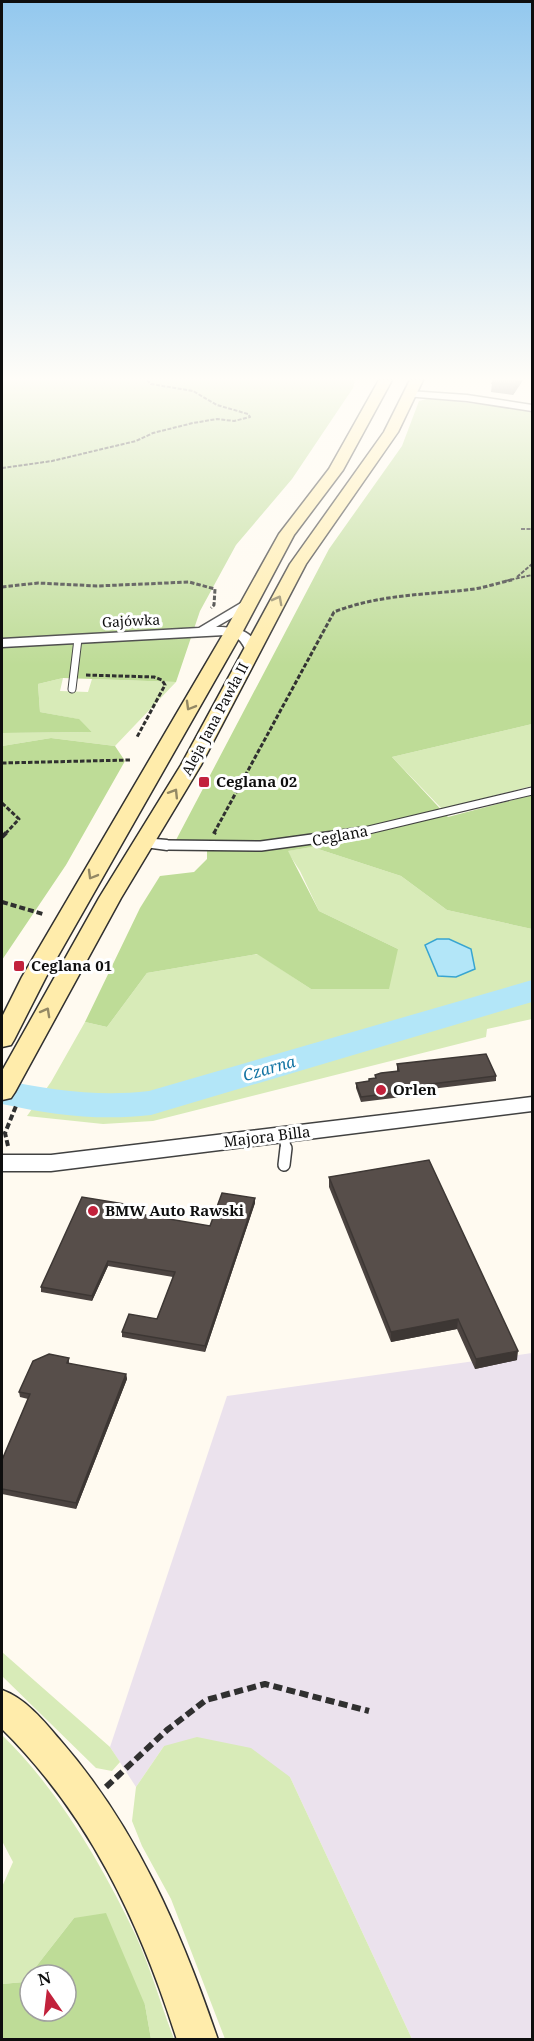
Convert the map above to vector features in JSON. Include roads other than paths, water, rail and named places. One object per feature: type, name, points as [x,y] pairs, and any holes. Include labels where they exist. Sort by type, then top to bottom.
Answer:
[{"type":"main road","name":"Aleja Jana Pawła II","points":[[2,1040],[34,977],[220,656],[287,534],[332,475]]},
{"type":"main road","name":"Aleja Jana Pawła II","points":[[2,1092],[110,898],[191,765],[298,564],[361,475]]},
{"type":"main road","points":[[2,1706],[67,1774],[138,1884],[168,1950],[198,2040]]},
{"type":"street","points":[[197,631],[220,621],[250,601]]},
{"type":"street","name":"Gajówka","points":[[2,643],[197,631],[234,631]]},
{"type":"street","points":[[234,631],[248,639],[252,649]]},
{"type":"street","points":[[176,633],[212,641],[220,656]]},
{"type":"street","name":"Ceglana","points":[[143,843],[167,845]]},
{"type":"street","name":"Majora Billa","points":[[5,1154],[51,1163],[532,1104]]},
{"type":"lane","points":[[72,689],[78,639]]},
{"type":"lane","name":"Ceglana","points":[[167,845],[238,849],[312,841],[424,819],[532,791]]},
{"type":"lane","points":[[284,1135],[287,1154],[284,1164]]},
{"type":"water","points":[[437,939],[449,939],[471,949],[475,969],[456,977],[438,976],[425,945]]},
{"type":"waterway","name":"Czarna","points":[[2,1092],[76,1105],[112,1106],[151,1103],[532,991]]},
{"type":"place","name":"Ceglana 02","points":[[204,782]]},
{"type":"place","name":"Ceglana 01","points":[[19,966]]},
{"type":"place","name":"Orlen","points":[[381,1090]]},
{"type":"place","name":"BMW Auto Rawski","points":[[93,1211]]}]
